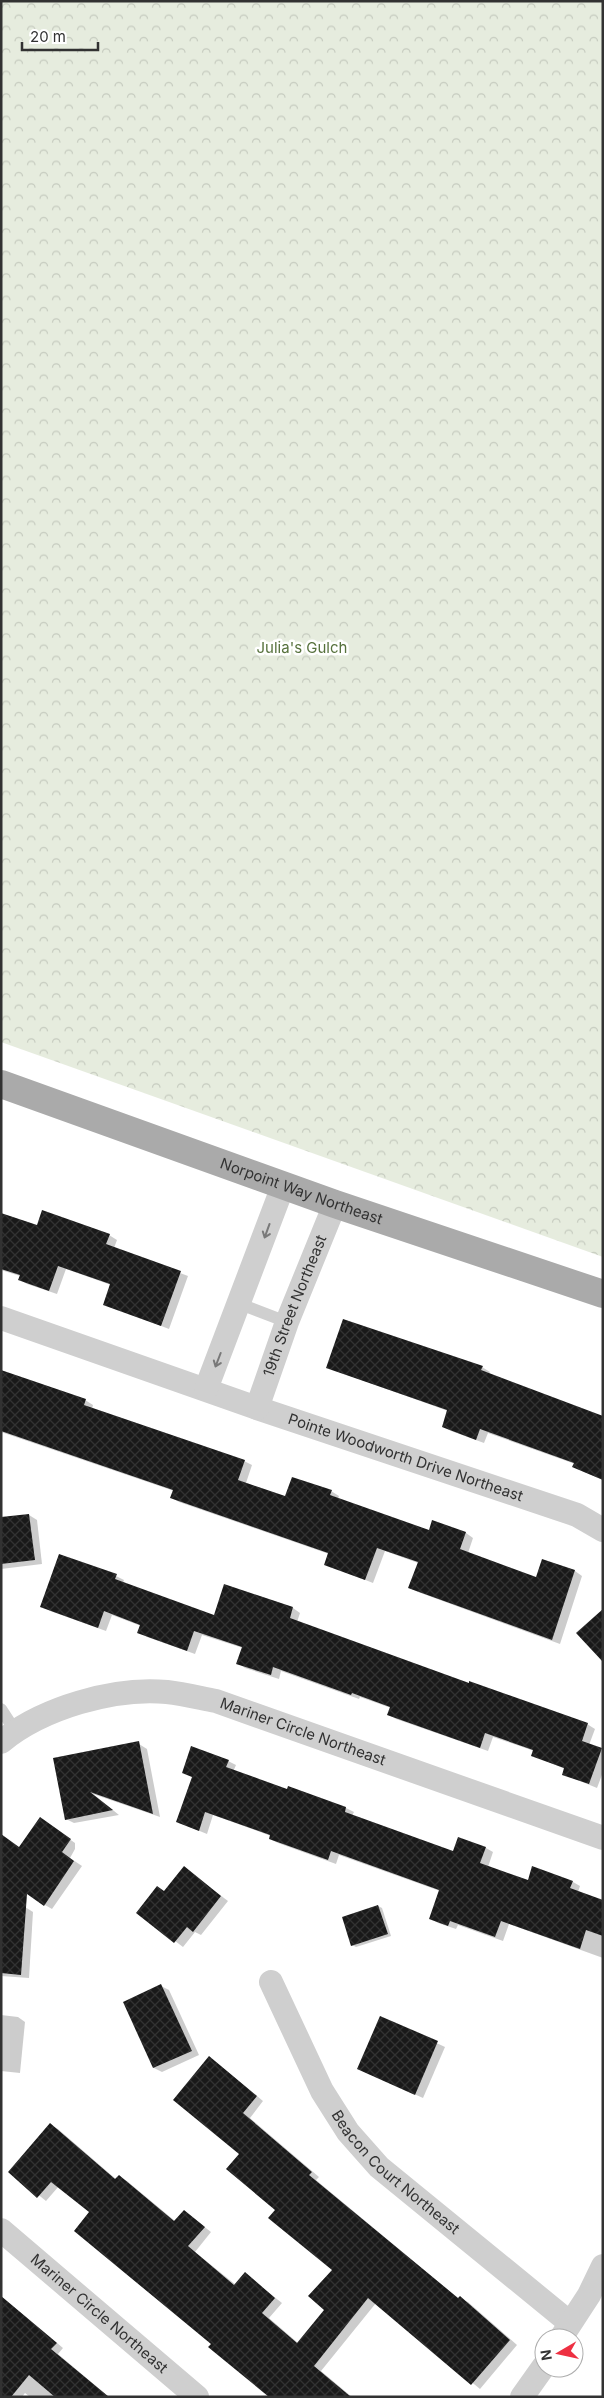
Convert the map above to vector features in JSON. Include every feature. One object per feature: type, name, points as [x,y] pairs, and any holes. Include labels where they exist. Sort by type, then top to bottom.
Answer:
[{"type":"main road","name":"Norpoint Way Northeast","points":[[1,1084],[335,1204],[603,1294]]},
{"type":"street","points":[[206,1389],[284,1186]]},
{"type":"street","name":"19th Street Northeast","points":[[257,1408],[287,1322],[335,1204]]},
{"type":"street","name":"Pointe Woodworth Drive Northeast","points":[[1,1318],[257,1408],[577,1515],[603,1530]]},
{"type":"street","name":"Mariner Circle Northeast","points":[[8,1737],[34,1720],[63,1708],[127,1693],[166,1692],[208,1700],[603,1838]]},
{"type":"street","name":"Beacon Court Northeast","points":[[271,1982],[322,2091],[348,2132],[379,2166],[563,2328]]},
{"type":"street","name":"Mariner Circle Northeast","points":[[1,2230],[197,2397]]},
{"type":"street","points":[[568,2328],[589,2295],[603,2266]]},
{"type":"street","points":[[522,2397],[535,2378]]},
{"type":"lane","points":[[240,1304],[287,1322]]},
{"type":"lane","points":[[1,1709],[8,1737]]},
{"type":"green space","name":"Julia's Gulch","points":[[1,1],[603,1],[603,1257],[1,1042]]},
{"type":"building","points":[[42,1210],[110,1234],[106,1244],[181,1271],[161,1326],[103,1305],[110,1284],[58,1266],[49,1291],[18,1280],[20,1275],[1,1269],[1,1213],[37,1225]]},
{"type":"building","points":[[343,1319],[483,1366],[481,1370],[603,1416],[603,1480],[572,1467],[574,1463],[480,1429],[476,1440],[442,1427],[447,1410],[326,1368]]},
{"type":"building","points":[[1,1370],[86,1399],[84,1405],[245,1460],[238,1480],[285,1496],[292,1477],[332,1490],[330,1495],[429,1530],[432,1520],[466,1532],[460,1549],[536,1577],[542,1559],[575,1570],[552,1640],[408,1588],[418,1562],[377,1548],[365,1580],[324,1565],[328,1553],[170,1498],[173,1490],[1,1431]]},
{"type":"building","points":[[29,1514],[35,1560],[1,1564],[1,1517]]},
{"type":"building","points":[[59,1554],[117,1574],[115,1579],[214,1615],[224,1584],[293,1607],[290,1618],[469,1683],[469,1681],[588,1723],[582,1741],[602,1748],[589,1784],[562,1775],[564,1768],[531,1756],[533,1750],[485,1733],[480,1748],[387,1715],[390,1707],[352,1693],[351,1695],[273,1667],[271,1675],[236,1664],[242,1647],[194,1631],[187,1651],[137,1633],[140,1625],[104,1611],[98,1628],[40,1607]]},
{"type":"building","points":[[603,1609],[603,1662],[576,1633]]},
{"type":"building","points":[[139,1741],[153,1814],[90,1792],[113,1810],[65,1820],[53,1758]]},
{"type":"building","points":[[191,1746],[229,1760],[226,1767],[287,1789],[288,1786],[346,1807],[345,1812],[453,1851],[458,1837],[486,1847],[480,1863],[528,1880],[532,1866],[573,1881],[570,1888],[603,1900],[603,1936],[586,1930],[580,1949],[501,1921],[495,1937],[450,1921],[448,1926],[429,1919],[439,1890],[331,1851],[328,1860],[269,1839],[270,1835],[205,1812],[199,1831],[176,1822],[192,1777],[182,1773]]},
{"type":"building","points":[[40,1817],[71,1839],[62,1852],[74,1861],[44,1906],[27,1894],[21,1975],[1,1973],[1,1834],[19,1847]]},
{"type":"building","points":[[184,1866],[221,1896],[193,1932],[187,1927],[174,1943],[136,1913],[157,1886],[164,1891]]},
{"type":"building","points":[[378,1905],[388,1934],[351,1946],[342,1917]]},
{"type":"building","points":[[161,1984],[192,2051],[153,2068],[123,2002]]},
{"type":"building","points":[[380,2016],[438,2041],[415,2095],[357,2069]]},
{"type":"building","points":[[209,2056],[257,2096],[243,2113],[312,2172],[309,2175],[458,2298],[460,2296],[510,2340],[471,2385],[368,2298],[314,2366],[351,2397],[269,2397],[208,2347],[211,2344],[74,2231],[89,2212],[51,2182],[37,2198],[8,2172],[50,2123],[115,2179],[119,2175],[174,2221],[184,2210],[205,2227],[188,2246],[234,2285],[245,2272],[275,2298],[262,2313],[297,2343],[324,2310],[308,2296],[332,2270],[268,2218],[275,2210],[226,2169],[239,2154],[173,2100]]},
{"type":"building","points":[[1,2296],[57,2343],[51,2349],[109,2397],[55,2397],[29,2375],[11,2397],[1,2397]]}]
